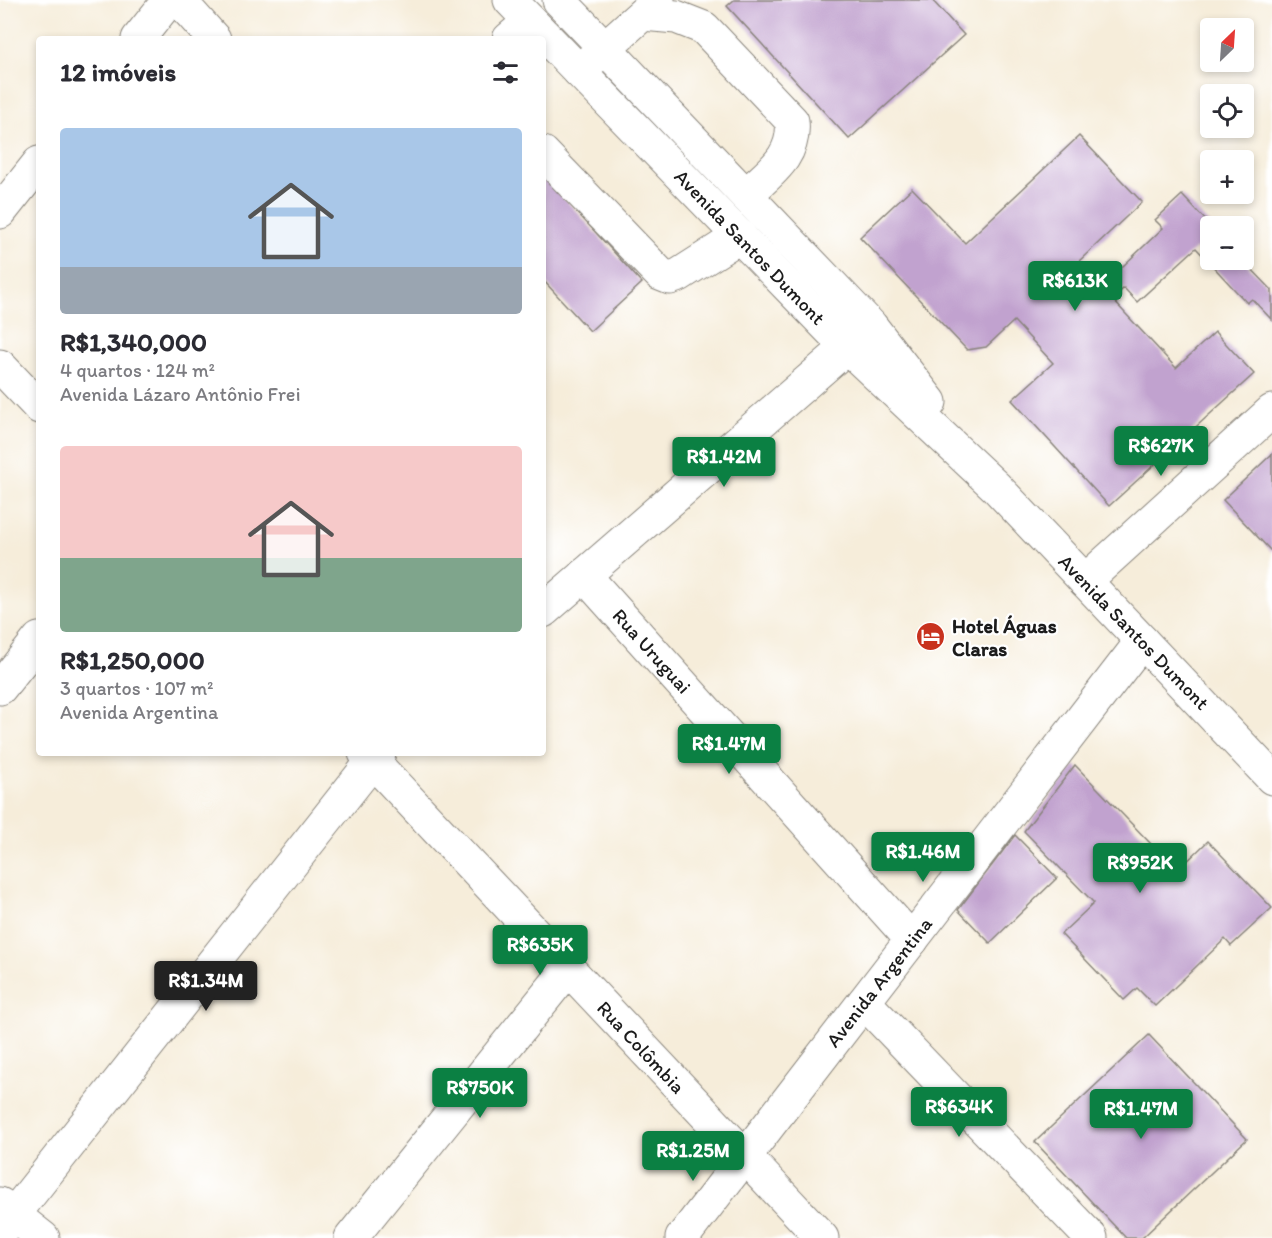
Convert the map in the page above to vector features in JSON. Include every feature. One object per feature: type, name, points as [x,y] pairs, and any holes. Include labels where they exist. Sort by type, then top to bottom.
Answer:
[{"type":"street","points":[[140,36],[169,0]]},
{"type":"street","points":[[179,0],[211,36]]},
{"type":"street","name":"Avenida Santos Dumont","points":[[559,0],[746,195],[859,336],[996,487],[1272,778]]},
{"type":"street","points":[[579,72],[650,7],[704,28],[792,122],[794,136],[788,154],[746,195]]},
{"type":"street","name":"Avenida Santos Dumont","points":[[516,20],[535,36]]},
{"type":"street","name":"Avenida Santos Dumont","points":[[546,45],[579,72],[740,236],[859,336]]},
{"type":"street","points":[[546,156],[660,274],[670,278],[679,275],[740,236]]},
{"type":"street","points":[[0,212],[36,167]]},
{"type":"street","points":[[546,608],[859,336]]},
{"type":"street","points":[[0,366],[36,404]]},
{"type":"street","points":[[1084,581],[1272,411]]},
{"type":"street","name":"Rua Uruguai","points":[[584,575],[912,940]]},
{"type":"street","name":"Avenida Argentina","points":[[682,1238],[1142,641]]},
{"type":"street","points":[[0,688],[36,643]]},
{"type":"street","points":[[43,1238],[5,1217],[371,756]]},
{"type":"street","name":"Rua Colômbia","points":[[373,756],[568,969],[822,1238]]},
{"type":"street","points":[[351,1238],[568,969]]},
{"type":"street","points":[[864,1002],[1091,1238]]},
{"type":"building","points":[[734,0],[932,0],[964,35],[849,139],[727,6]]},
{"type":"building","points":[[1079,136],[1142,202],[1078,262],[1101,287],[1163,228],[1155,220],[1182,195],[1202,216],[1200,252],[1196,248],[1137,302],[1124,288],[1112,299],[1176,368],[1215,332],[1254,374],[1109,506],[1012,400],[1053,363],[1014,321],[986,347],[967,350],[860,237],[912,188],[965,243]]},
{"type":"building","points":[[546,178],[642,283],[590,331],[546,283]]},
{"type":"building","points":[[1216,270],[1253,270],[1272,290],[1272,320],[1252,299],[1247,303]]},
{"type":"building","points":[[1272,454],[1272,552],[1223,500]]},
{"type":"building","points":[[1075,765],[1177,871],[1208,841],[1272,908],[1231,946],[1225,939],[1155,1006],[1137,988],[1124,1000],[1061,934],[1094,903],[1024,831]]},
{"type":"building","points":[[1015,835],[1057,878],[990,943],[958,910]]},
{"type":"building","points":[[1149,1035],[1247,1139],[1142,1238],[1126,1238],[1035,1142]]},
{"type":"place","name":"Hotel Águas Claras","points":[[931,637]]}]
